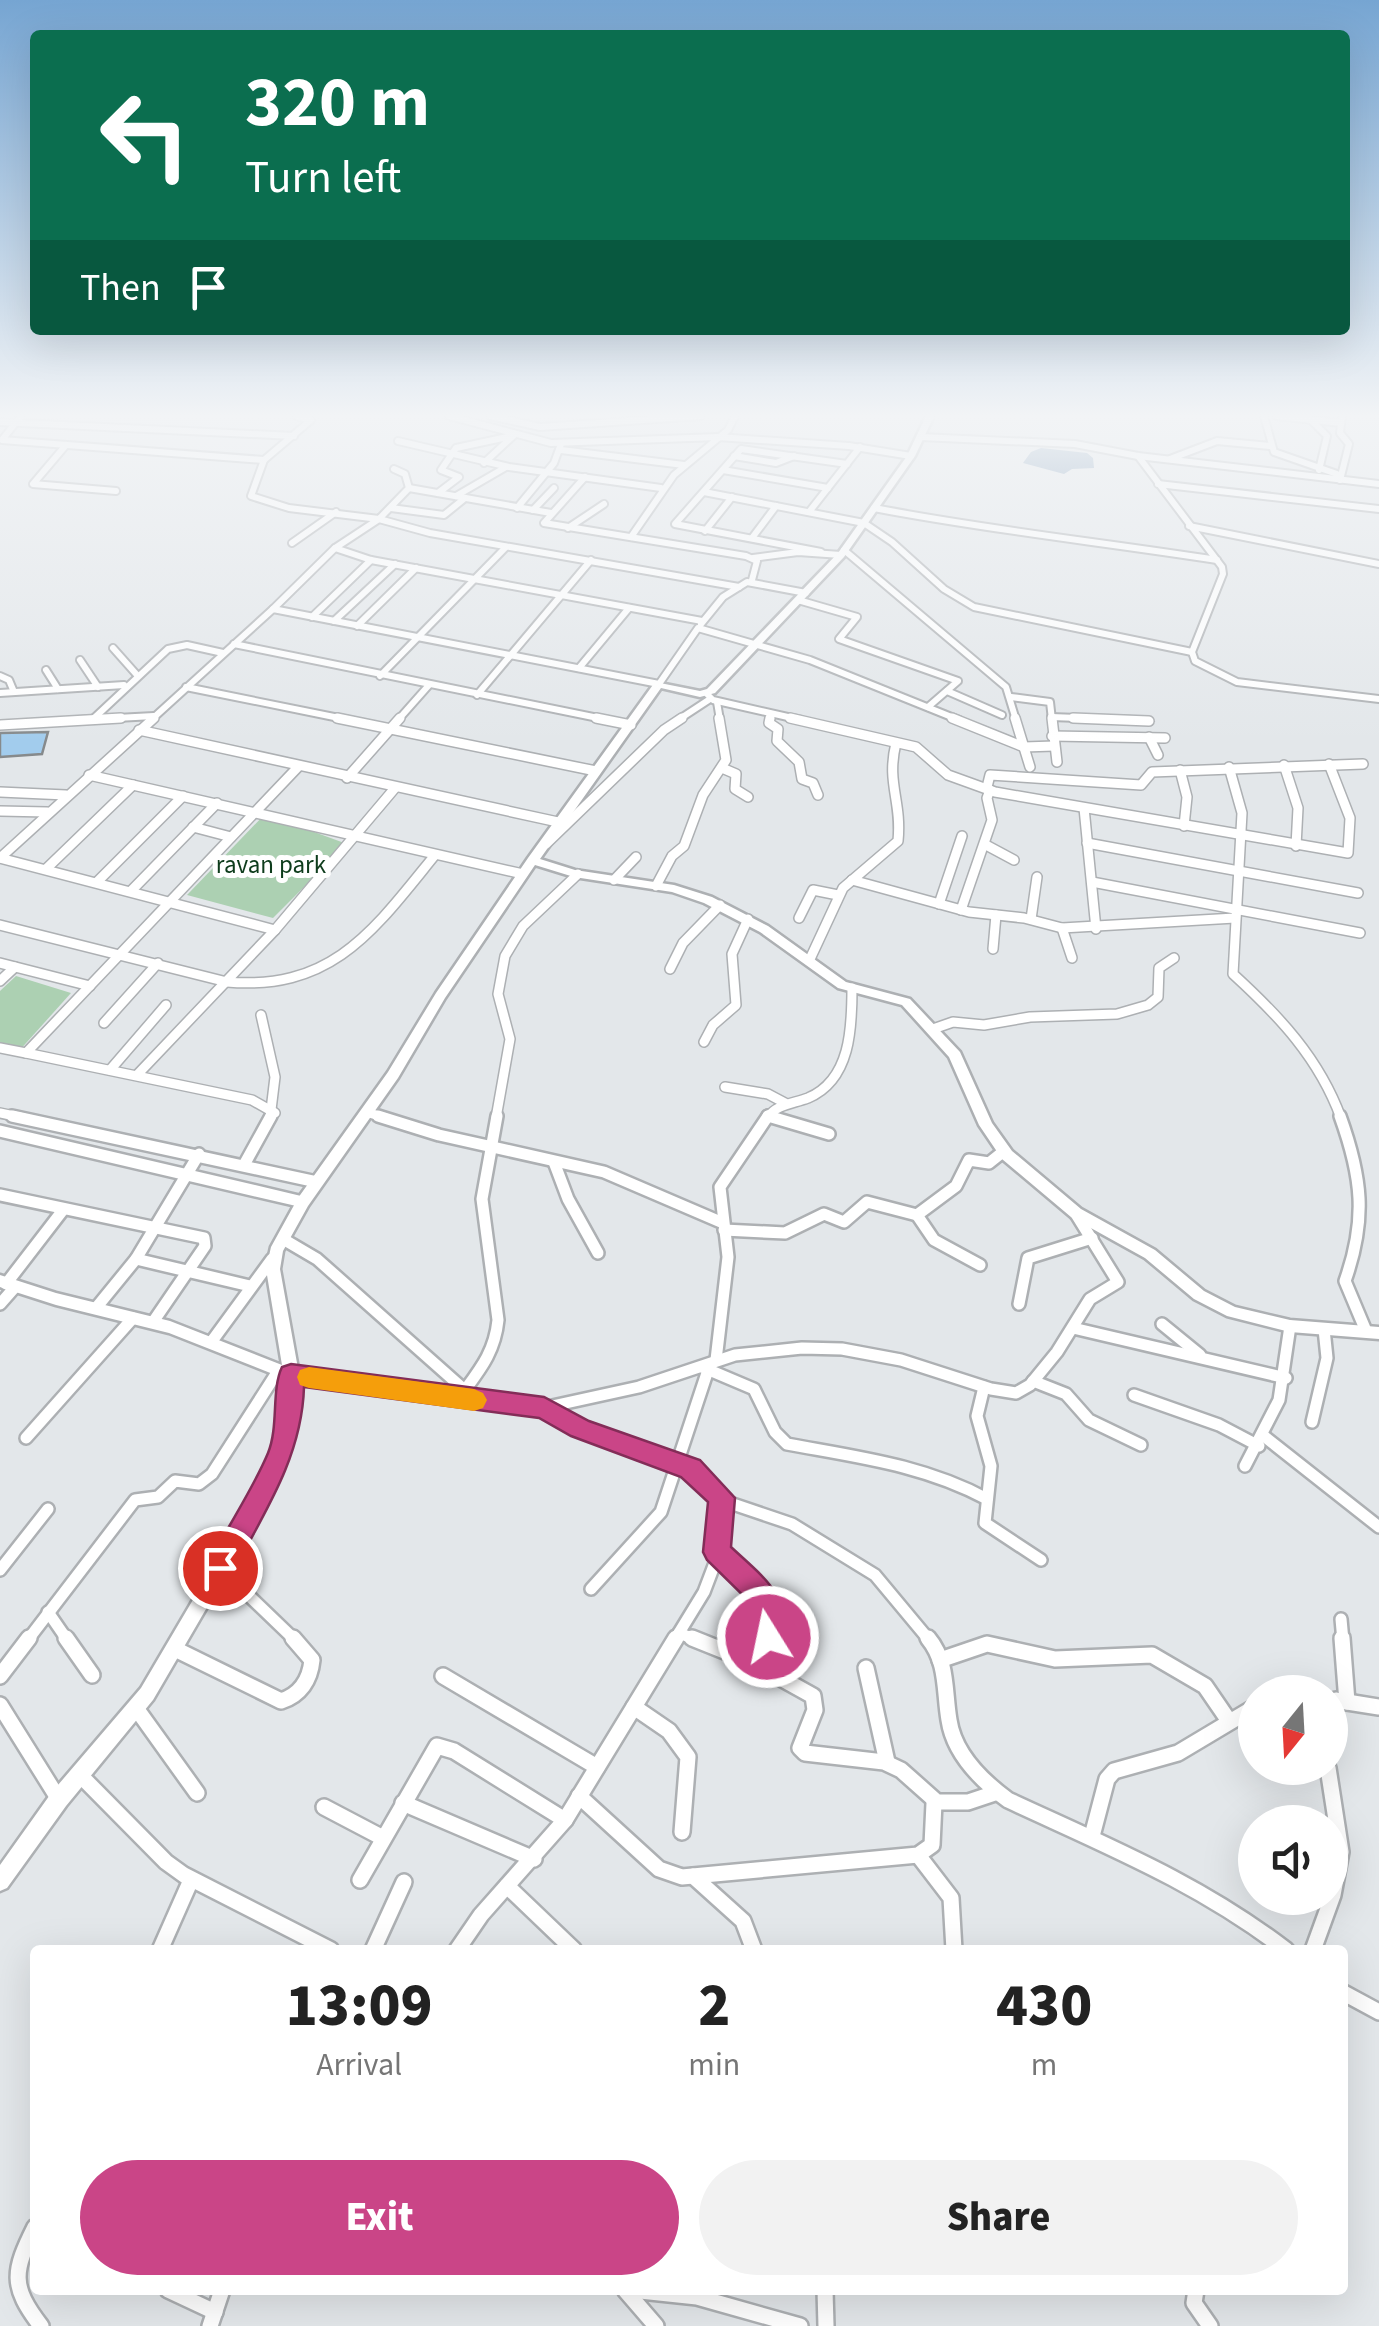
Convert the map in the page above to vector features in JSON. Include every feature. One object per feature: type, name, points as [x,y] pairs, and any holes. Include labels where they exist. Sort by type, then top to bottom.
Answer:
[{"type":"street","points":[[292,543],[318,525]]},
{"type":"street","points":[[0,858],[335,548],[369,525]]},
{"type":"street","points":[[408,525],[739,587]]},
{"type":"street","points":[[551,525],[753,558],[842,552],[1006,687],[1030,767]]},
{"type":"street","points":[[568,528],[573,525]]},
{"type":"street","points":[[631,537],[639,525]]},
{"type":"street","points":[[676,525],[821,552]]},
{"type":"street","points":[[705,531],[710,525]]},
{"type":"street","points":[[752,538],[762,525]]},
{"type":"street","points":[[536,854],[664,730],[711,698],[755,642],[802,597],[863,525]]},
{"type":"street","points":[[867,525],[882,533],[944,590],[974,606],[1192,652]]},
{"type":"street","points":[[964,525],[1004,532],[1049,533],[1218,560]]},
{"type":"street","points":[[1189,526],[1218,560],[1223,574],[1192,652],[1195,661],[1237,682],[1379,699]]},
{"type":"street","points":[[1189,526],[1379,564]]},
{"type":"street","points":[[380,676],[506,546]]},
{"type":"street","points":[[335,548],[371,560],[700,625],[755,642],[1024,747],[1052,741],[1165,738]]},
{"type":"street","points":[[212,1341],[272,1259],[317,1182],[558,822],[700,625],[723,597],[752,580],[758,564],[753,558]]},
{"type":"street","points":[[312,617],[371,560]]},
{"type":"street","points":[[478,695],[591,560]]},
{"type":"street","points":[[334,621],[394,564]]},
{"type":"street","points":[[357,626],[416,568]]},
{"type":"street","points":[[752,580],[857,617],[839,640],[958,681],[928,708]]},
{"type":"street","points":[[579,668],[629,608]]},
{"type":"street","points":[[273,609],[659,684],[770,716],[896,743],[923,750],[948,776],[988,788],[1343,854],[1350,851],[1348,810],[1329,764]]},
{"type":"street","points":[[234,644],[631,725]]},
{"type":"street","points":[[92,720],[124,685],[175,646],[224,653]]},
{"type":"street","points":[[113,648],[136,675]]},
{"type":"street","points":[[80,660],[98,687]]},
{"type":"street","points":[[46,670],[58,689]]},
{"type":"street","points":[[0,676],[9,680],[14,692]]},
{"type":"street","points":[[0,692],[124,685]]},
{"type":"street","points":[[347,778],[429,686]]},
{"type":"street","points":[[186,687],[596,771]]},
{"type":"street","points":[[947,691],[1002,715]]},
{"type":"street","points":[[1011,697],[1047,700],[1057,762]]},
{"type":"street","points":[[656,886],[672,856],[684,846],[700,802],[726,756],[711,698]]},
{"type":"street","points":[[0,725],[155,716]]},
{"type":"street","points":[[770,716],[768,723],[778,728],[777,741],[799,762],[802,779],[813,783],[818,794]]},
{"type":"street","points":[[1052,717],[1149,722]]},
{"type":"street","points":[[139,730],[558,822]]},
{"type":"street","points":[[1149,737],[1158,755]]},
{"type":"street","points":[[810,959],[838,895],[898,841],[901,813],[889,772],[896,743]]},
{"type":"street","points":[[961,910],[992,820],[987,798],[990,776],[1141,785],[1149,773],[1180,770],[1364,764]]},
{"type":"street","points":[[1284,765],[1298,808],[1296,846]]},
{"type":"street","points":[[26,1053],[298,767]]},
{"type":"street","points":[[1229,767],[1240,802],[1241,835],[1233,974],[1284,1021],[1329,1086],[1357,1164],[1359,1242],[1344,1281],[1372,1332]]},
{"type":"street","points":[[722,768],[736,774],[735,790],[748,797]]},
{"type":"street","points":[[1180,770],[1187,798],[1184,826]]},
{"type":"street","points":[[89,775],[522,874]]},
{"type":"street","points":[[46,869],[133,785]]},
{"type":"street","points":[[137,1074],[275,930],[395,788]]},
{"type":"street","points":[[0,792],[66,794]]},
{"type":"street","points":[[97,882],[182,796]]},
{"type":"street","points":[[131,891],[217,803]]},
{"type":"street","points":[[1084,808],[1096,928]]},
{"type":"street","points":[[0,812],[47,812]]},
{"type":"street","points":[[193,828],[231,836]]},
{"type":"street","points":[[939,904],[962,836]]},
{"type":"street","points":[[1087,843],[1358,893]]},
{"type":"street","points":[[986,844],[1014,860]]},
{"type":"street","points":[[536,854],[578,874],[656,886],[720,905],[810,959],[830,977],[852,988],[906,1002],[956,1055],[986,1125],[1004,1151],[1076,1213],[1150,1254],[1214,1304],[1290,1326],[1372,1332]]},
{"type":"street","points":[[0,925],[227,982],[261,988],[277,986],[344,954],[368,935],[435,855]]},
{"type":"street","points":[[614,880],[636,857]]},
{"type":"street","points":[[0,858],[275,930]]},
{"type":"street","points":[[465,1390],[490,1356],[498,1320],[482,1200],[510,1038],[508,1020],[498,998],[508,944],[521,926],[578,874]]},
{"type":"street","points":[[1031,919],[1037,877]]},
{"type":"street","points":[[852,880],[961,910],[1031,919],[1062,928],[1235,914]]},
{"type":"street","points":[[1092,882],[1235,914],[1360,933]]},
{"type":"street","points":[[799,918],[813,890],[838,895]]},
{"type":"street","points":[[670,969],[674,950],[707,924],[720,905]]},
{"type":"street","points":[[993,949],[996,915]]},
{"type":"street","points":[[704,1042],[713,1025],[736,1005],[732,954],[748,919]]},
{"type":"street","points":[[1062,928],[1072,958]]},
{"type":"street","points":[[933,1029],[951,1019],[986,1025],[1030,1017],[1100,1016],[1149,1005],[1158,998],[1159,968],[1174,958]]},
{"type":"street","points":[[104,1023],[158,962]]},
{"type":"street","points":[[0,963],[90,986]]},
{"type":"street","points":[[0,981],[15,967]]},
{"type":"street","points":[[591,1589],[654,1523],[680,1463],[709,1366],[728,1257],[720,1187],[768,1116],[785,1103],[814,1095],[839,1072],[851,1034],[852,988]]},
{"type":"street","points":[[110,1070],[166,1006]]},
{"type":"street","points":[[244,1165],[275,1113],[278,1075],[261,1015]]},
{"type":"street","points":[[0,1048],[252,1100],[275,1113]]},
{"type":"street","points":[[725,1087],[768,1094],[785,1103]]},
{"type":"street","points":[[366,1112],[490,1147],[604,1172],[723,1226],[785,1233],[824,1214],[844,1222],[867,1202],[917,1215]]},
{"type":"street","points":[[0,1113],[317,1182]]},
{"type":"street","points":[[768,1116],[829,1134]]},
{"type":"street","points":[[33,1139],[46,1122]]},
{"type":"street","points":[[0,1132],[304,1202]]},
{"type":"street","points":[[82,1150],[95,1132]]},
{"type":"street","points":[[129,1160],[142,1141]]},
{"type":"street","points":[[917,1215],[956,1186],[969,1160],[990,1163],[1004,1151]]},
{"type":"street","points":[[96,1308],[136,1259],[198,1154]]},
{"type":"street","points":[[554,1162],[568,1199],[598,1253]]},
{"type":"street","points":[[0,1195],[204,1238],[204,1246],[153,1322]]},
{"type":"street","points":[[0,1304],[7,1284],[64,1210]]},
{"type":"street","points":[[7,1284],[153,1322],[212,1341],[284,1372],[502,1405],[544,1408],[621,1392],[768,1349],[842,1350],[901,1360],[984,1387],[1016,1393],[1033,1381],[1090,1299],[1118,1282],[1076,1213]]},
{"type":"street","points":[[917,1215],[921,1226],[937,1242],[980,1266]]},
{"type":"street","points":[[283,1238],[317,1259],[476,1401]]},
{"type":"street","points":[[1019,1304],[1028,1258],[1092,1238]]},
{"type":"street","points":[[136,1259],[250,1286]]},
{"type":"street","points":[[0,1881],[59,1799],[136,1708],[175,1649],[281,1454],[290,1418],[272,1259]]},
{"type":"street","points":[[26,1438],[133,1318]]},
{"type":"street","points":[[1162,1324],[1205,1359]]},
{"type":"street","points":[[1245,1466],[1272,1426],[1286,1378],[1290,1326]]},
{"type":"street","points":[[1073,1328],[1286,1378]]},
{"type":"street","points":[[1312,1422],[1327,1358],[1324,1328]]},
{"type":"street","points":[[709,1366],[754,1389],[761,1396],[775,1435],[787,1444],[913,1467],[954,1480],[987,1499]]},
{"type":"street","points":[[0,1676],[135,1500],[158,1496],[176,1481],[199,1484],[212,1474],[284,1372]]},
{"type":"street","points":[[1033,1381],[1066,1394],[1089,1420],[1141,1446]]},
{"type":"street","points":[[984,1387],[977,1416],[992,1466],[984,1515],[991,1530],[1041,1560]]},
{"type":"street","points":[[1134,1395],[1262,1441],[1379,1527]]},
{"type":"street","points":[[544,1408],[580,1428],[680,1463],[722,1498],[740,1508],[792,1524],[864,1566],[887,1589],[940,1660],[945,1706],[956,1742],[995,1792],[1092,1836],[1234,1910],[1280,1945]]},
{"type":"street","points":[[460,1945],[476,1918],[565,1820],[704,1592],[716,1552],[722,1498]]},
{"type":"street","points":[[0,1570],[48,1510]]},
{"type":"street","points":[[716,1552],[759,1589],[770,1611],[768,1637],[752,1662]]},
{"type":"street","points":[[175,1649],[281,1700],[297,1694],[311,1672],[312,1660],[296,1638],[220,1568]]},
{"type":"street","points":[[48,1612],[92,1675]]},
{"type":"street","points":[[1339,1675],[1341,1620]]},
{"type":"street","points":[[679,1633],[752,1662],[813,1696],[816,1714],[800,1740],[800,1748],[806,1753],[886,1762],[934,1802],[957,1805],[995,1792]]},
{"type":"street","points":[[940,1660],[987,1644],[1054,1659],[1152,1654],[1204,1686],[1229,1721]]},
{"type":"street","points":[[866,1668],[886,1762]]},
{"type":"street","points":[[443,1676],[597,1767]]},
{"type":"street","points":[[1348,1702],[1379,1707]]},
{"type":"street","points":[[0,1704],[59,1799]]},
{"type":"street","points":[[634,1707],[669,1732],[688,1757],[682,1832]]},
{"type":"street","points":[[136,1708],[197,1794]]},
{"type":"street","points":[[1092,1836],[1107,1779],[1114,1771],[1124,1765],[1167,1758],[1238,1716]]},
{"type":"street","points":[[360,1880],[426,1759],[437,1746],[444,1746],[565,1820]]},
{"type":"street","points":[[80,1775],[166,1862],[191,1880],[321,1945]]},
{"type":"street","points":[[1315,1945],[1341,1863],[1339,1826],[1328,1785]]},
{"type":"street","points":[[579,1796],[659,1870],[671,1876],[918,1855],[932,1845],[934,1802]]},
{"type":"street","points":[[403,1804],[534,1858]]},
{"type":"street","points":[[324,1807],[383,1838]]},
{"type":"street","points":[[918,1855],[951,1898],[954,1945]]},
{"type":"street","points":[[693,1876],[743,1921],[752,1945]]},
{"type":"street","points":[[164,1945],[191,1880]]},
{"type":"street","points":[[375,1945],[404,1882]]},
{"type":"street","points":[[506,1886],[570,1945]]},
{"type":"street","points":[[1348,1995],[1379,2012]]},
{"type":"street","points":[[30,2238],[14,2273],[15,2286],[20,2302],[40,2326]]},
{"type":"street","points":[[176,2295],[203,2312]]},
{"type":"street","points":[[632,2295],[656,2326]]},
{"type":"street","points":[[699,2295],[800,2326]]},
{"type":"street","points":[[826,2295],[826,2326]]},
{"type":"street","points":[[1192,2295],[1210,2326]]},
{"type":"green space","name":"ravan park","points":[[265,814],[347,844],[273,918],[187,895]]},
{"type":"green space","points":[[16,976],[71,993],[18,1052],[0,1046],[0,991]]},
{"type":"building","points":[[48,732],[42,754],[0,757],[0,733]]},
{"type":"slow traffic","points":[[309,1377],[474,1400]]},
{"type":"route","points":[[220,1568],[281,1454],[290,1418],[291,1374],[544,1408],[580,1428],[690,1468],[722,1498],[716,1552],[765,1597],[771,1624],[768,1637]]}]
